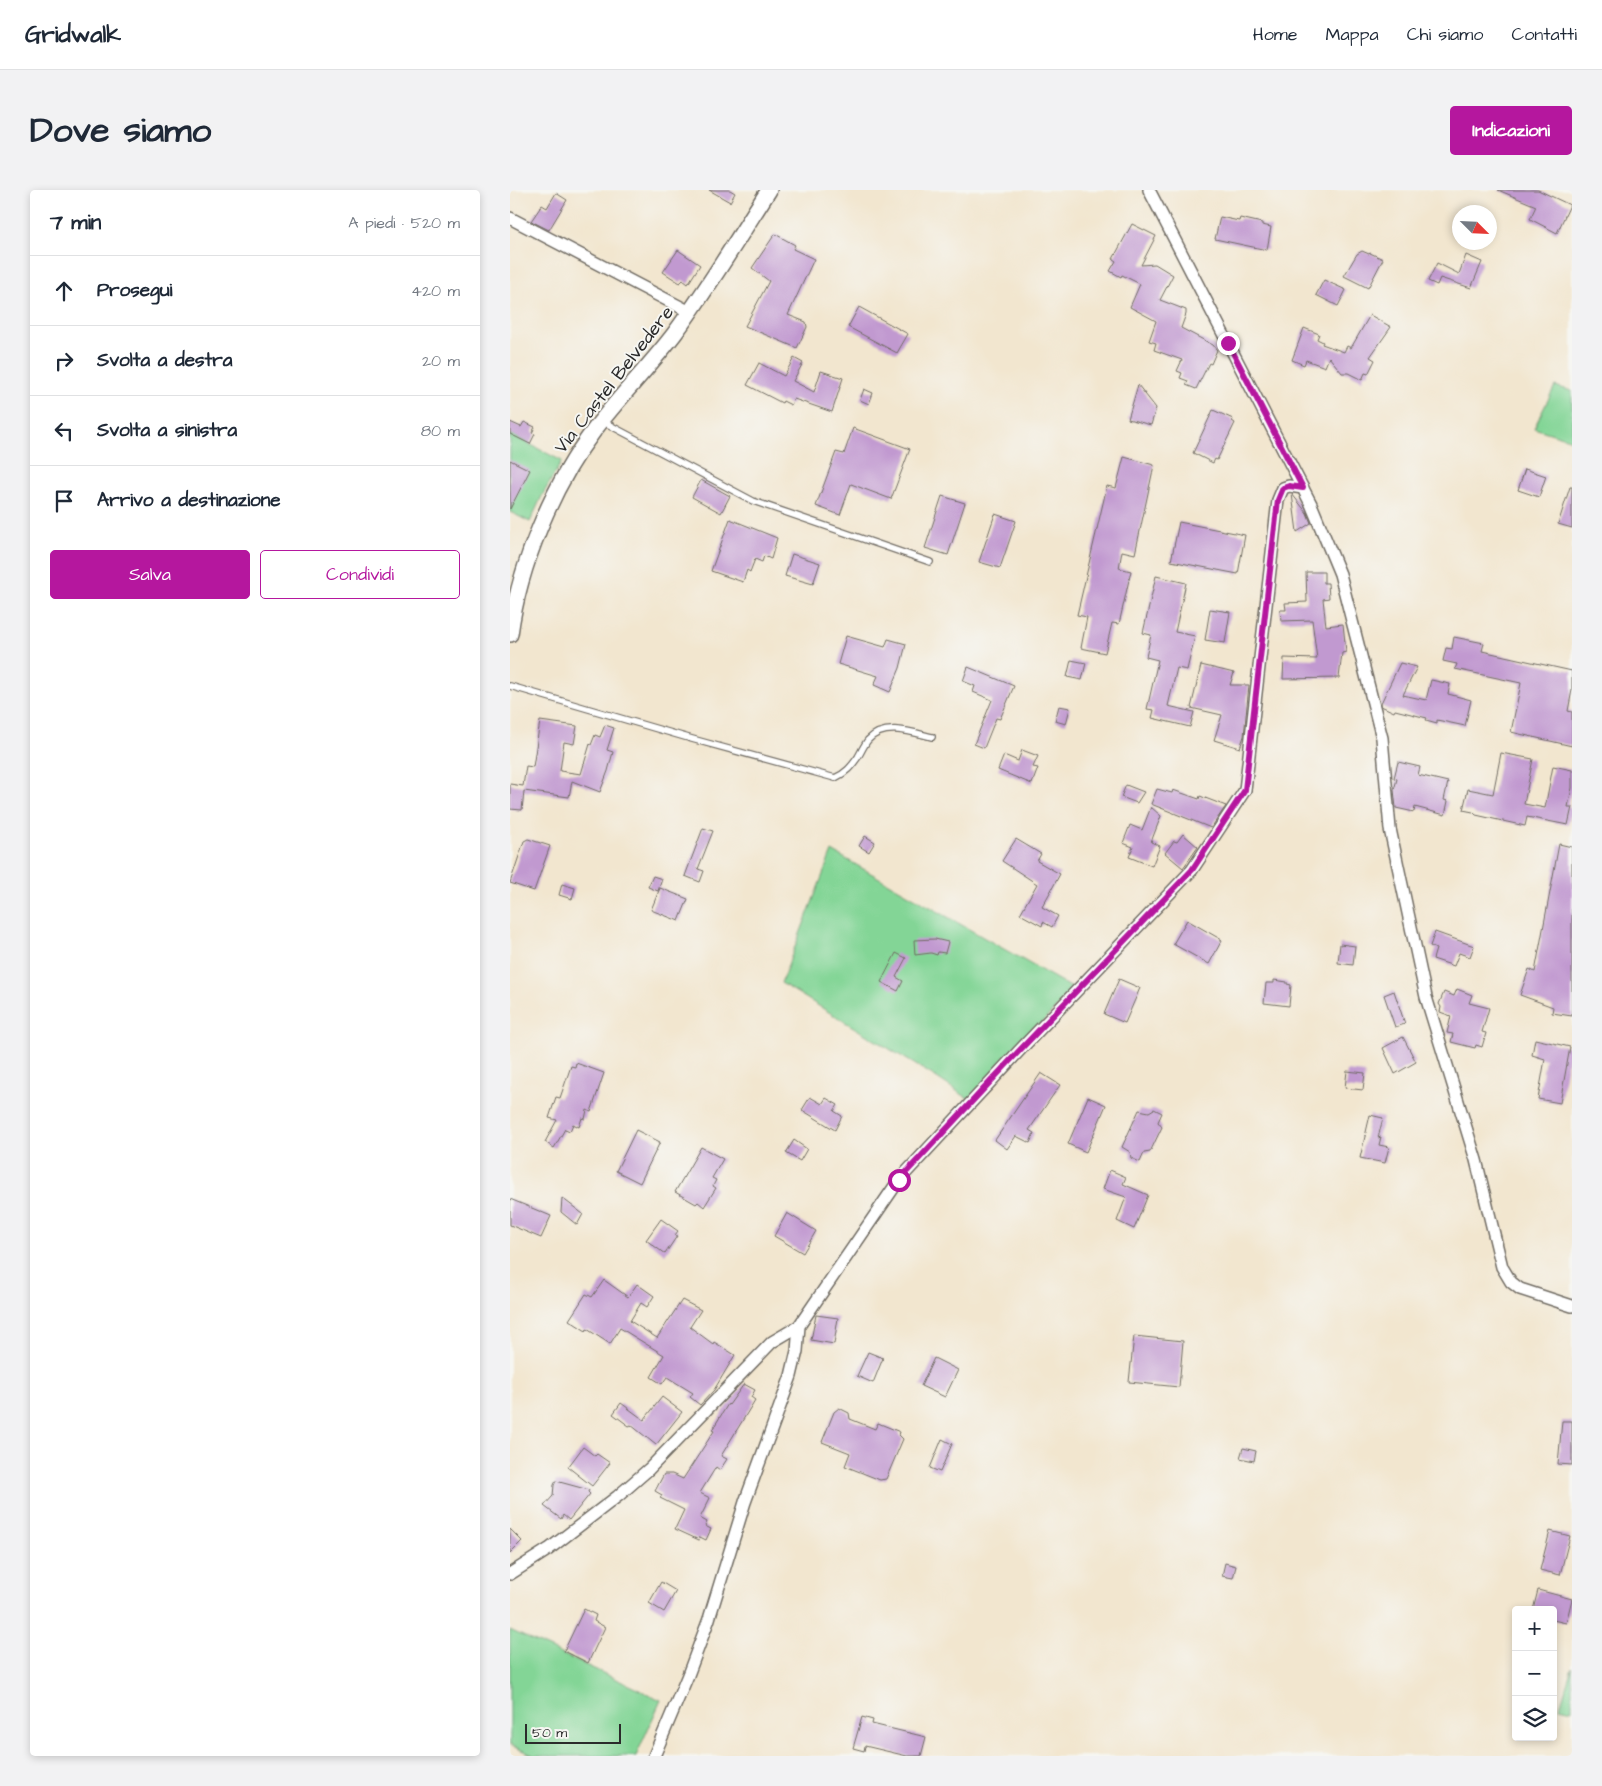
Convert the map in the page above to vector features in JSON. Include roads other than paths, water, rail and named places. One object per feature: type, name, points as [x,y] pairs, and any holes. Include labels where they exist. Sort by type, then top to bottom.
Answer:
[{"type":"street","name":"Via Castel Belvedere","points":[[510,634],[529,560],[546,514],[571,465],[601,421],[666,345],[690,312],[769,190]]},
{"type":"street","points":[[1149,190],[1303,488],[1340,574],[1382,738],[1390,829],[1426,997],[1476,1160],[1502,1266],[1511,1282],[1520,1289],[1572,1306]]},
{"type":"street","points":[[510,218],[690,312]]},
{"type":"street","points":[[510,1574],[549,1550],[618,1496],[649,1469],[772,1342],[799,1326],[899,1180],[1192,870],[1245,790],[1278,500],[1283,488],[1289,486],[1303,488]]},
{"type":"street","points":[[654,1756],[688,1675],[745,1502],[791,1376],[797,1352],[799,1326]]},
{"type":"lane","points":[[601,421],[753,501],[930,562]]},
{"type":"lane","points":[[510,686],[835,778],[844,774],[851,767],[869,739],[878,732],[902,729],[932,736]]}]
